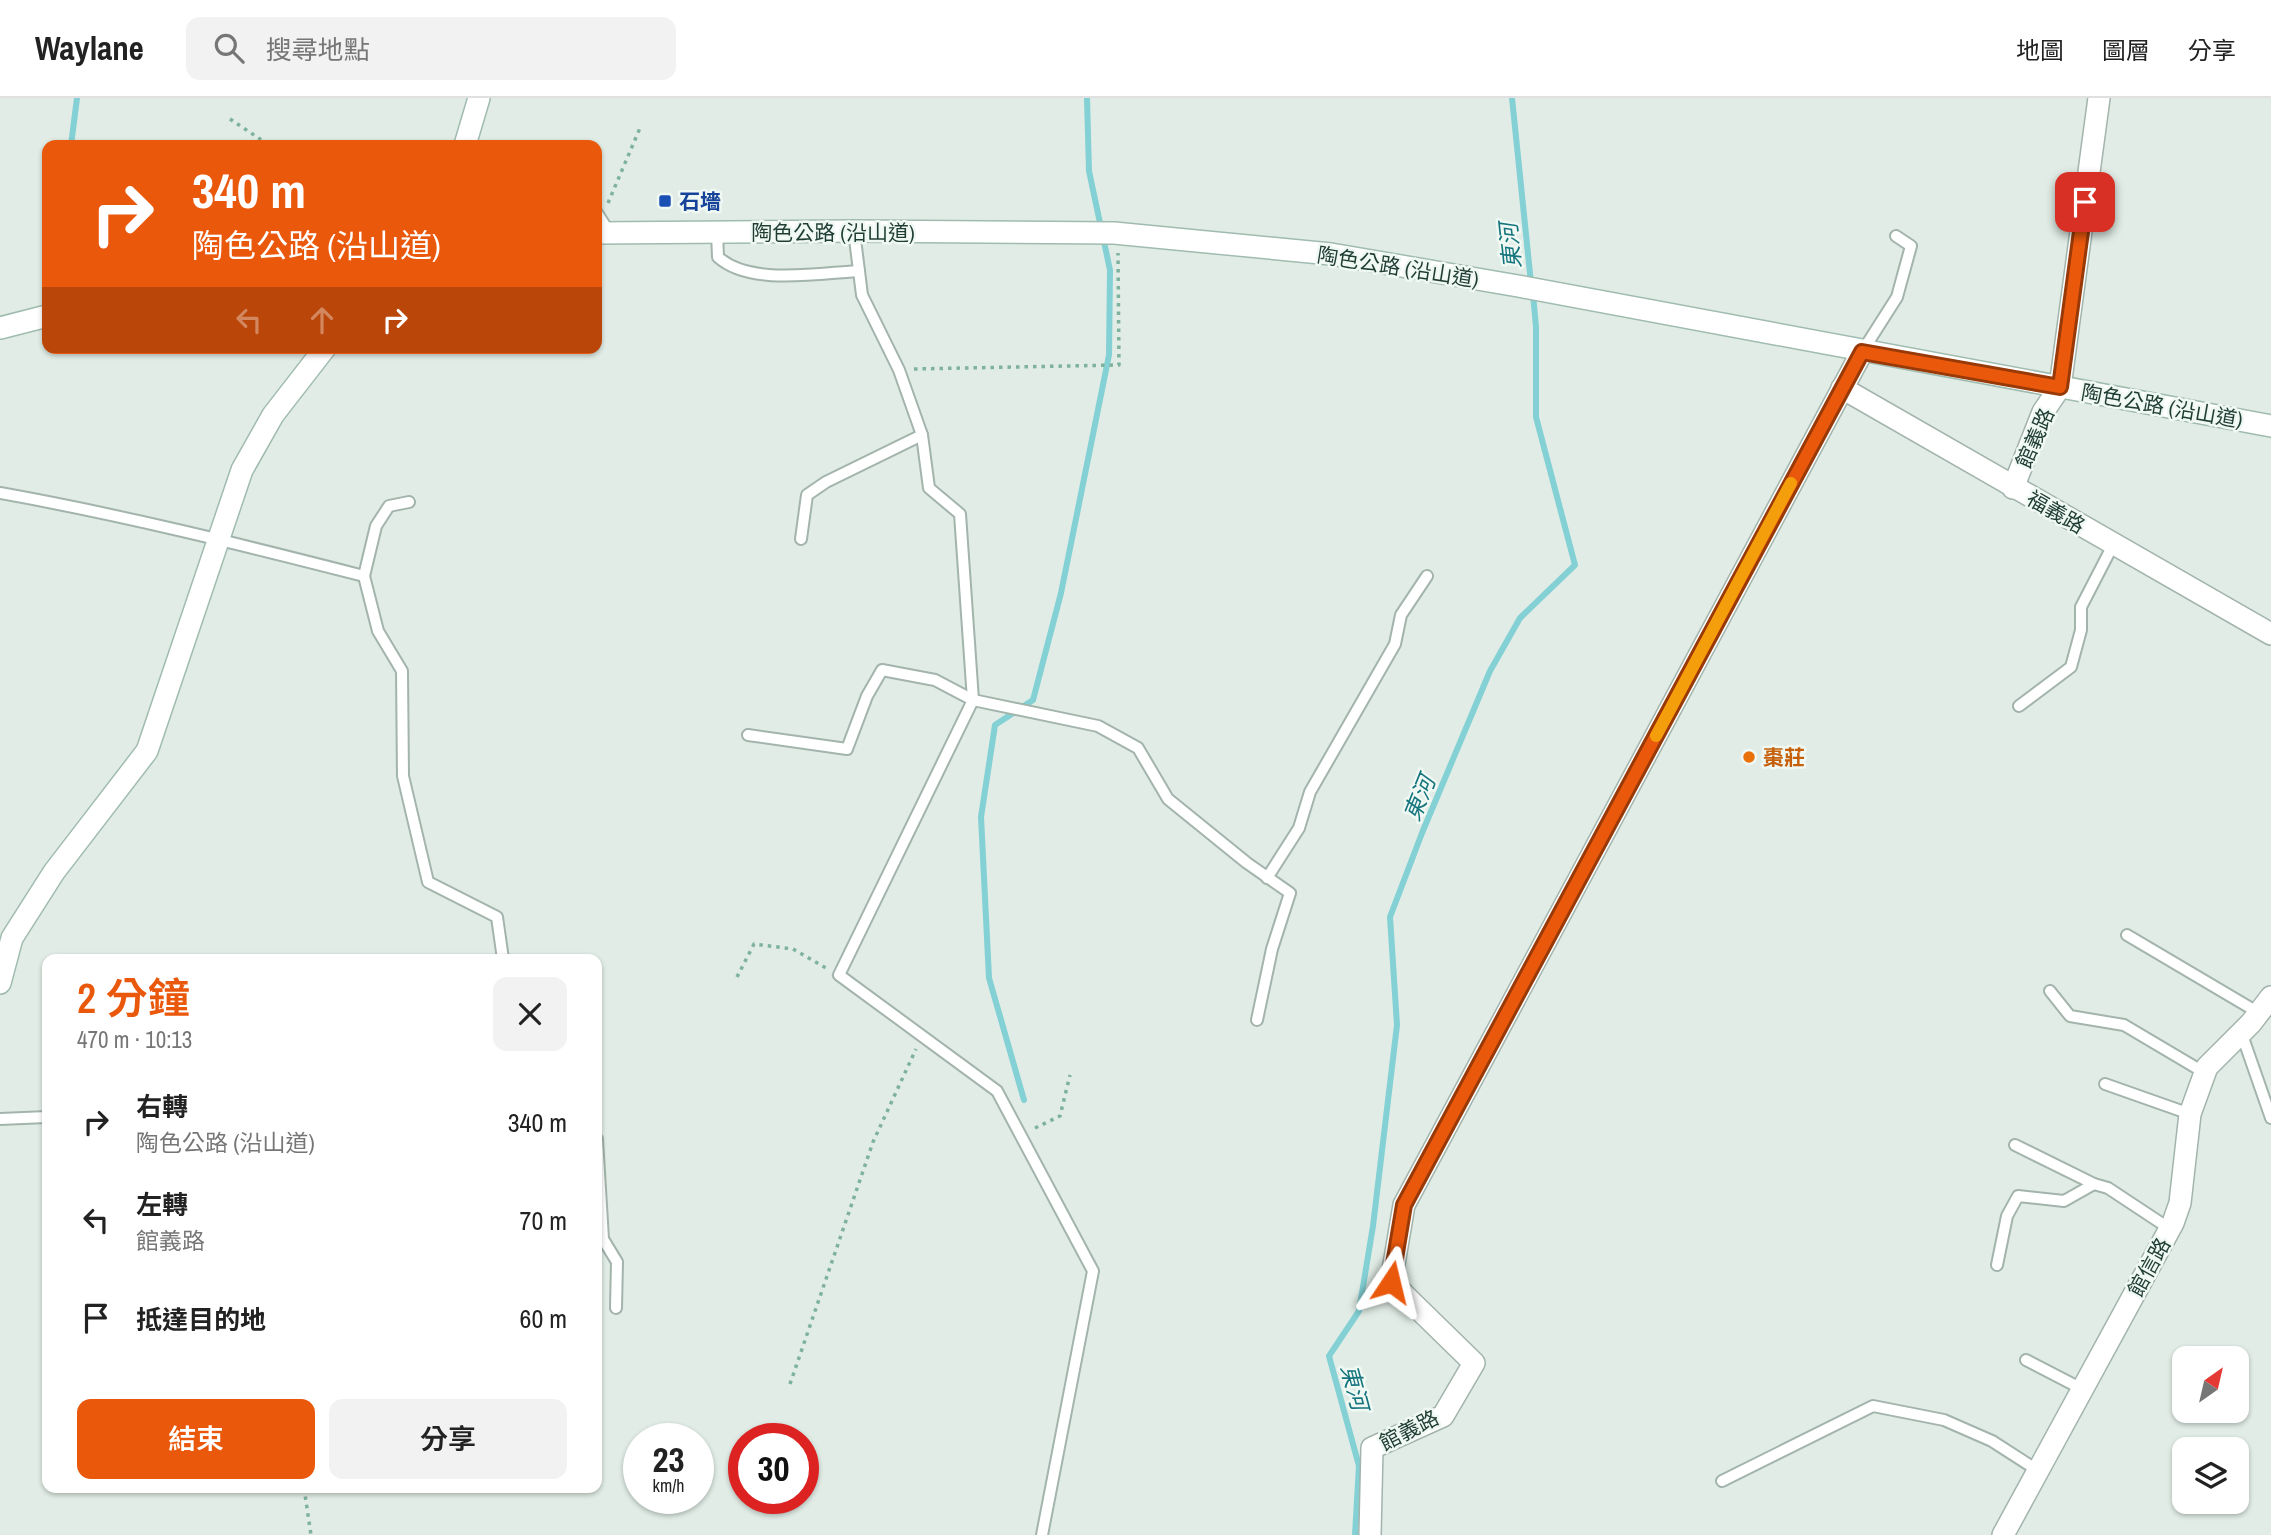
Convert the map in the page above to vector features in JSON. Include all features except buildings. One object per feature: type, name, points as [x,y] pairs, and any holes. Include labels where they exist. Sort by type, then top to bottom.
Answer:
[{"type":"street","points":[[471,140],[479,98]]},
{"type":"street","name":"館義路","points":[[2013,488],[2043,412],[2060,387],[2099,98]]},
{"type":"street","name":"陶色公路 (沿山道)","points":[[603,232],[1122,234],[1331,254],[1518,286],[2271,426]]},
{"type":"street","points":[[0,328],[42,317]]},
{"type":"street","name":"館義路","points":[[1370,1535],[1372,1448],[1443,1416],[1474,1363],[1391,1282],[1404,1205],[1862,352]]},
{"type":"street","points":[[0,983],[12,938],[54,872],[147,751],[242,470],[274,415],[320,354]]},
{"type":"street","name":"福義路","points":[[1842,388],[2271,634]]},
{"type":"street","name":"館信路","points":[[2003,1535],[2169,1229],[2180,1203],[2190,1114],[2207,1066],[2265,1005]]},
{"type":"lane","points":[[854,231],[862,295],[899,370],[922,435],[929,488],[960,514],[973,700],[839,975],[997,1091],[1093,1271],[1042,1535]]},
{"type":"lane","points":[[717,232],[718,257],[727,265],[763,276],[859,271]]},
{"type":"lane","points":[[1862,352],[1897,297],[1912,246],[1896,236]]},
{"type":"lane","points":[[801,539],[807,495],[826,482],[922,435]]},
{"type":"lane","points":[[0,492],[219,539],[364,576]]},
{"type":"lane","points":[[409,502],[389,506],[376,526],[364,576],[378,631],[402,671],[403,776],[428,882],[497,917],[502,954]]},
{"type":"lane","points":[[2020,706],[2071,667],[2081,630],[2081,607],[2113,545]]},
{"type":"lane","points":[[1267,878],[1299,828],[1310,792],[1395,644],[1401,615],[1427,576]]},
{"type":"lane","points":[[748,735],[847,749],[867,696],[882,670],[935,680],[973,700],[1098,726],[1138,748],[1168,799],[1267,878],[1290,893],[1272,949],[1257,1020]]},
{"type":"lane","points":[[2127,935],[2265,1005]]},
{"type":"lane","points":[[2050,991],[2070,1016],[2124,1025],[2204,1073]]},
{"type":"lane","points":[[2241,1032],[2271,1118]]},
{"type":"lane","points":[[2105,1084],[2190,1114]]},
{"type":"lane","points":[[0,1119],[42,1117]]},
{"type":"lane","points":[[2015,1145],[2094,1184],[2108,1188],[2169,1229]]},
{"type":"lane","points":[[1997,1265],[2007,1216],[2018,1196],[2064,1201],[2094,1184]]},
{"type":"lane","points":[[602,1222],[603,1239],[617,1262],[616,1308]]},
{"type":"lane","points":[[2026,1360],[2082,1388]]},
{"type":"lane","points":[[1722,1481],[1873,1406],[1944,1420],[1992,1441],[2037,1470]]},
{"type":"path","points":[[230,119],[262,140]]},
{"type":"path","points":[[603,232],[606,208],[640,128]]},
{"type":"path","points":[[899,370],[1119,365],[1119,260],[1122,234]]},
{"type":"path","points":[[737,977],[754,944],[793,949],[839,975]]},
{"type":"path","points":[[790,1384],[873,1142],[922,1037]]},
{"type":"path","points":[[1021,1136],[1060,1116],[1070,1074]]},
{"type":"path","points":[[305,1493],[311,1535]]},
{"type":"waterway","points":[[72,140],[77,98]]},
{"type":"waterway","points":[[1024,1100],[989,978],[981,817],[995,725],[1033,700],[1061,593],[1109,355],[1110,270],[1089,171],[1087,98]]},
{"type":"waterway","name":"東河","points":[[1512,98],[1531,283]]},
{"type":"waterway","name":"東河","points":[[1355,1535],[1359,1466],[1329,1356],[1359,1311],[1373,1226],[1397,1025],[1390,917],[1490,671],[1520,618],[1575,565],[1536,417],[1536,327],[1533,294]]},
{"type":"slow traffic","points":[[1656,736],[1791,483]]},
{"type":"place","name":"石墻","points":[[665,201]]},
{"type":"place","name":"棗莊","points":[[1749,757]]},
{"type":"route","points":[[1391,1282],[1404,1205],[1862,352],[2060,387],[2085,202]]}]
